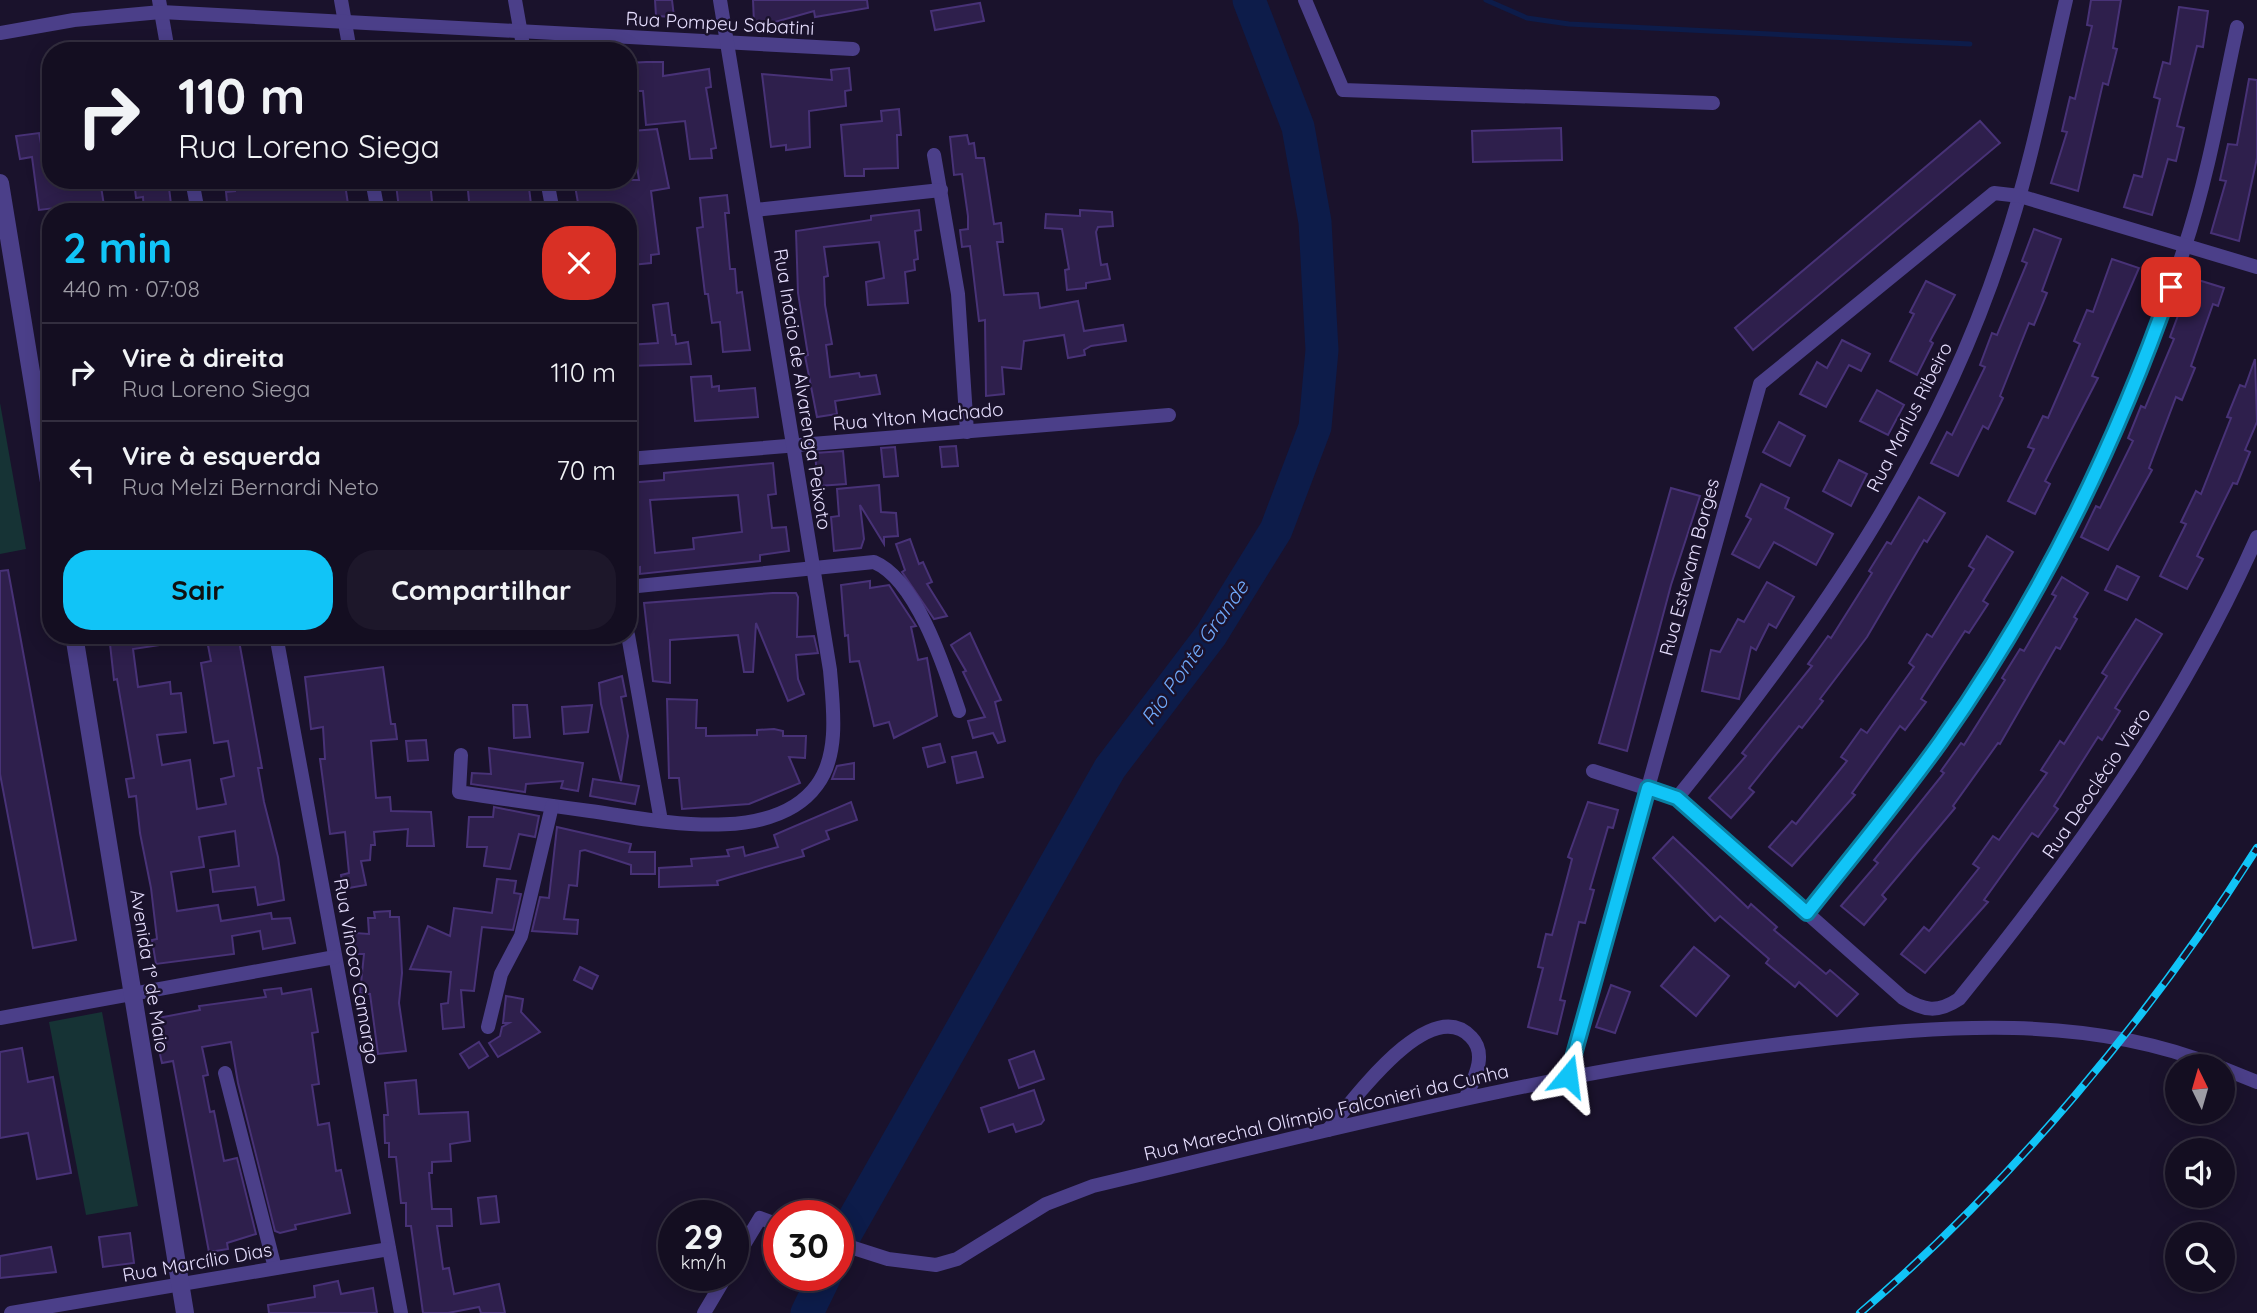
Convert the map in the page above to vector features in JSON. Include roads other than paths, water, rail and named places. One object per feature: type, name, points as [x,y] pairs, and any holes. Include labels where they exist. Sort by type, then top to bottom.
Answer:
[{"type":"street","points":[[341,0],[348,42]]},
{"type":"street","points":[[515,0],[522,42]]},
{"type":"street","name":"Rua Inácio de Alvarenga Peixoto","points":[[661,821],[706,825],[758,820],[795,804],[819,783],[833,736],[833,707],[813,567],[720,0]]},
{"type":"street","points":[[1305,0],[1342,90],[1713,103]]},
{"type":"street","name":"Rua Marlus Ribeiro","points":[[1677,798],[1801,641],[1854,562],[1899,484],[1954,374],[1983,306],[2020,196],[2066,0]]},
{"type":"street","points":[[160,6],[166,42]]},
{"type":"street","name":"Rua Pompeu Sabatini","points":[[0,33],[160,6],[345,21],[853,50]]},
{"type":"street","points":[[1593,771],[1677,798],[1807,913],[1942,740],[2039,583],[2119,421],[2185,246],[2237,27]]},
{"type":"street","points":[[934,155],[958,294],[967,432]]},
{"type":"street","points":[[0,183],[42,439]]},
{"type":"street","points":[[754,210],[941,190]]},
{"type":"street","name":"Rua Estevam Borges","points":[[1568,1076],[1760,384],[1986,197],[2003,192],[2257,267]]},
{"type":"street","name":"Rua Ylton Machado","points":[[637,458],[1169,415]]},
{"type":"street","name":"Rua Deoclécio Viero","points":[[1807,913],[1903,998],[1923,1010],[1947,1007],[1959,999],[2039,900],[2128,774],[2185,682],[2233,592],[2257,537]]},
{"type":"street","points":[[637,586],[860,562],[884,566],[903,588],[928,630],[959,711]]},
{"type":"street","name":"Avenida 1º de Maio","points":[[75,644],[184,1313]]},
{"type":"street","name":"Rua Vinoco Camargo","points":[[278,644],[401,1313]]},
{"type":"street","points":[[461,755],[458,792],[661,821],[630,644]]},
{"type":"street","points":[[488,1027],[501,974],[521,936],[552,806]]},
{"type":"street","points":[[0,1018],[335,957]]},
{"type":"street","points":[[1328,1130],[1392,1057],[1416,1038],[1438,1028],[1454,1027],[1467,1032],[1475,1041],[1480,1055],[1477,1073],[1466,1097]]},
{"type":"street","name":"Rua Marechal Olímpio Falconieri da Cunha","points":[[854,1248],[888,1259],[936,1265],[957,1259],[1069,1193],[1466,1097],[1568,1076],[1756,1046],[1882,1032],[1973,1028],[2120,1037],[2184,1054]]},
{"type":"street","points":[[225,1073],[275,1268]]},
{"type":"street","points":[[2235,1074],[2257,1082]]},
{"type":"street","points":[[749,1236],[760,1218],[763,1219]]},
{"type":"street","name":"Rua Marcílio Dias","points":[[11,1313],[389,1249]]},
{"type":"street","points":[[704,1313],[717,1291]]},
{"type":"waterway","name":"Rio Ponte Grande","points":[[854,1219],[1110,768],[1211,635],[1276,530],[1315,427],[1322,350],[1315,222],[1298,127],[1249,0]]},
{"type":"waterway","points":[[1486,0],[1527,18],[1569,24],[1970,44]]},
{"type":"waterway","name":"Rio Ponte Grande","points":[[807,1313],[818,1291]]},
{"type":"railway","points":[[1860,1313],[1971,1210],[2075,1095],[2172,973],[2257,848]]}]
